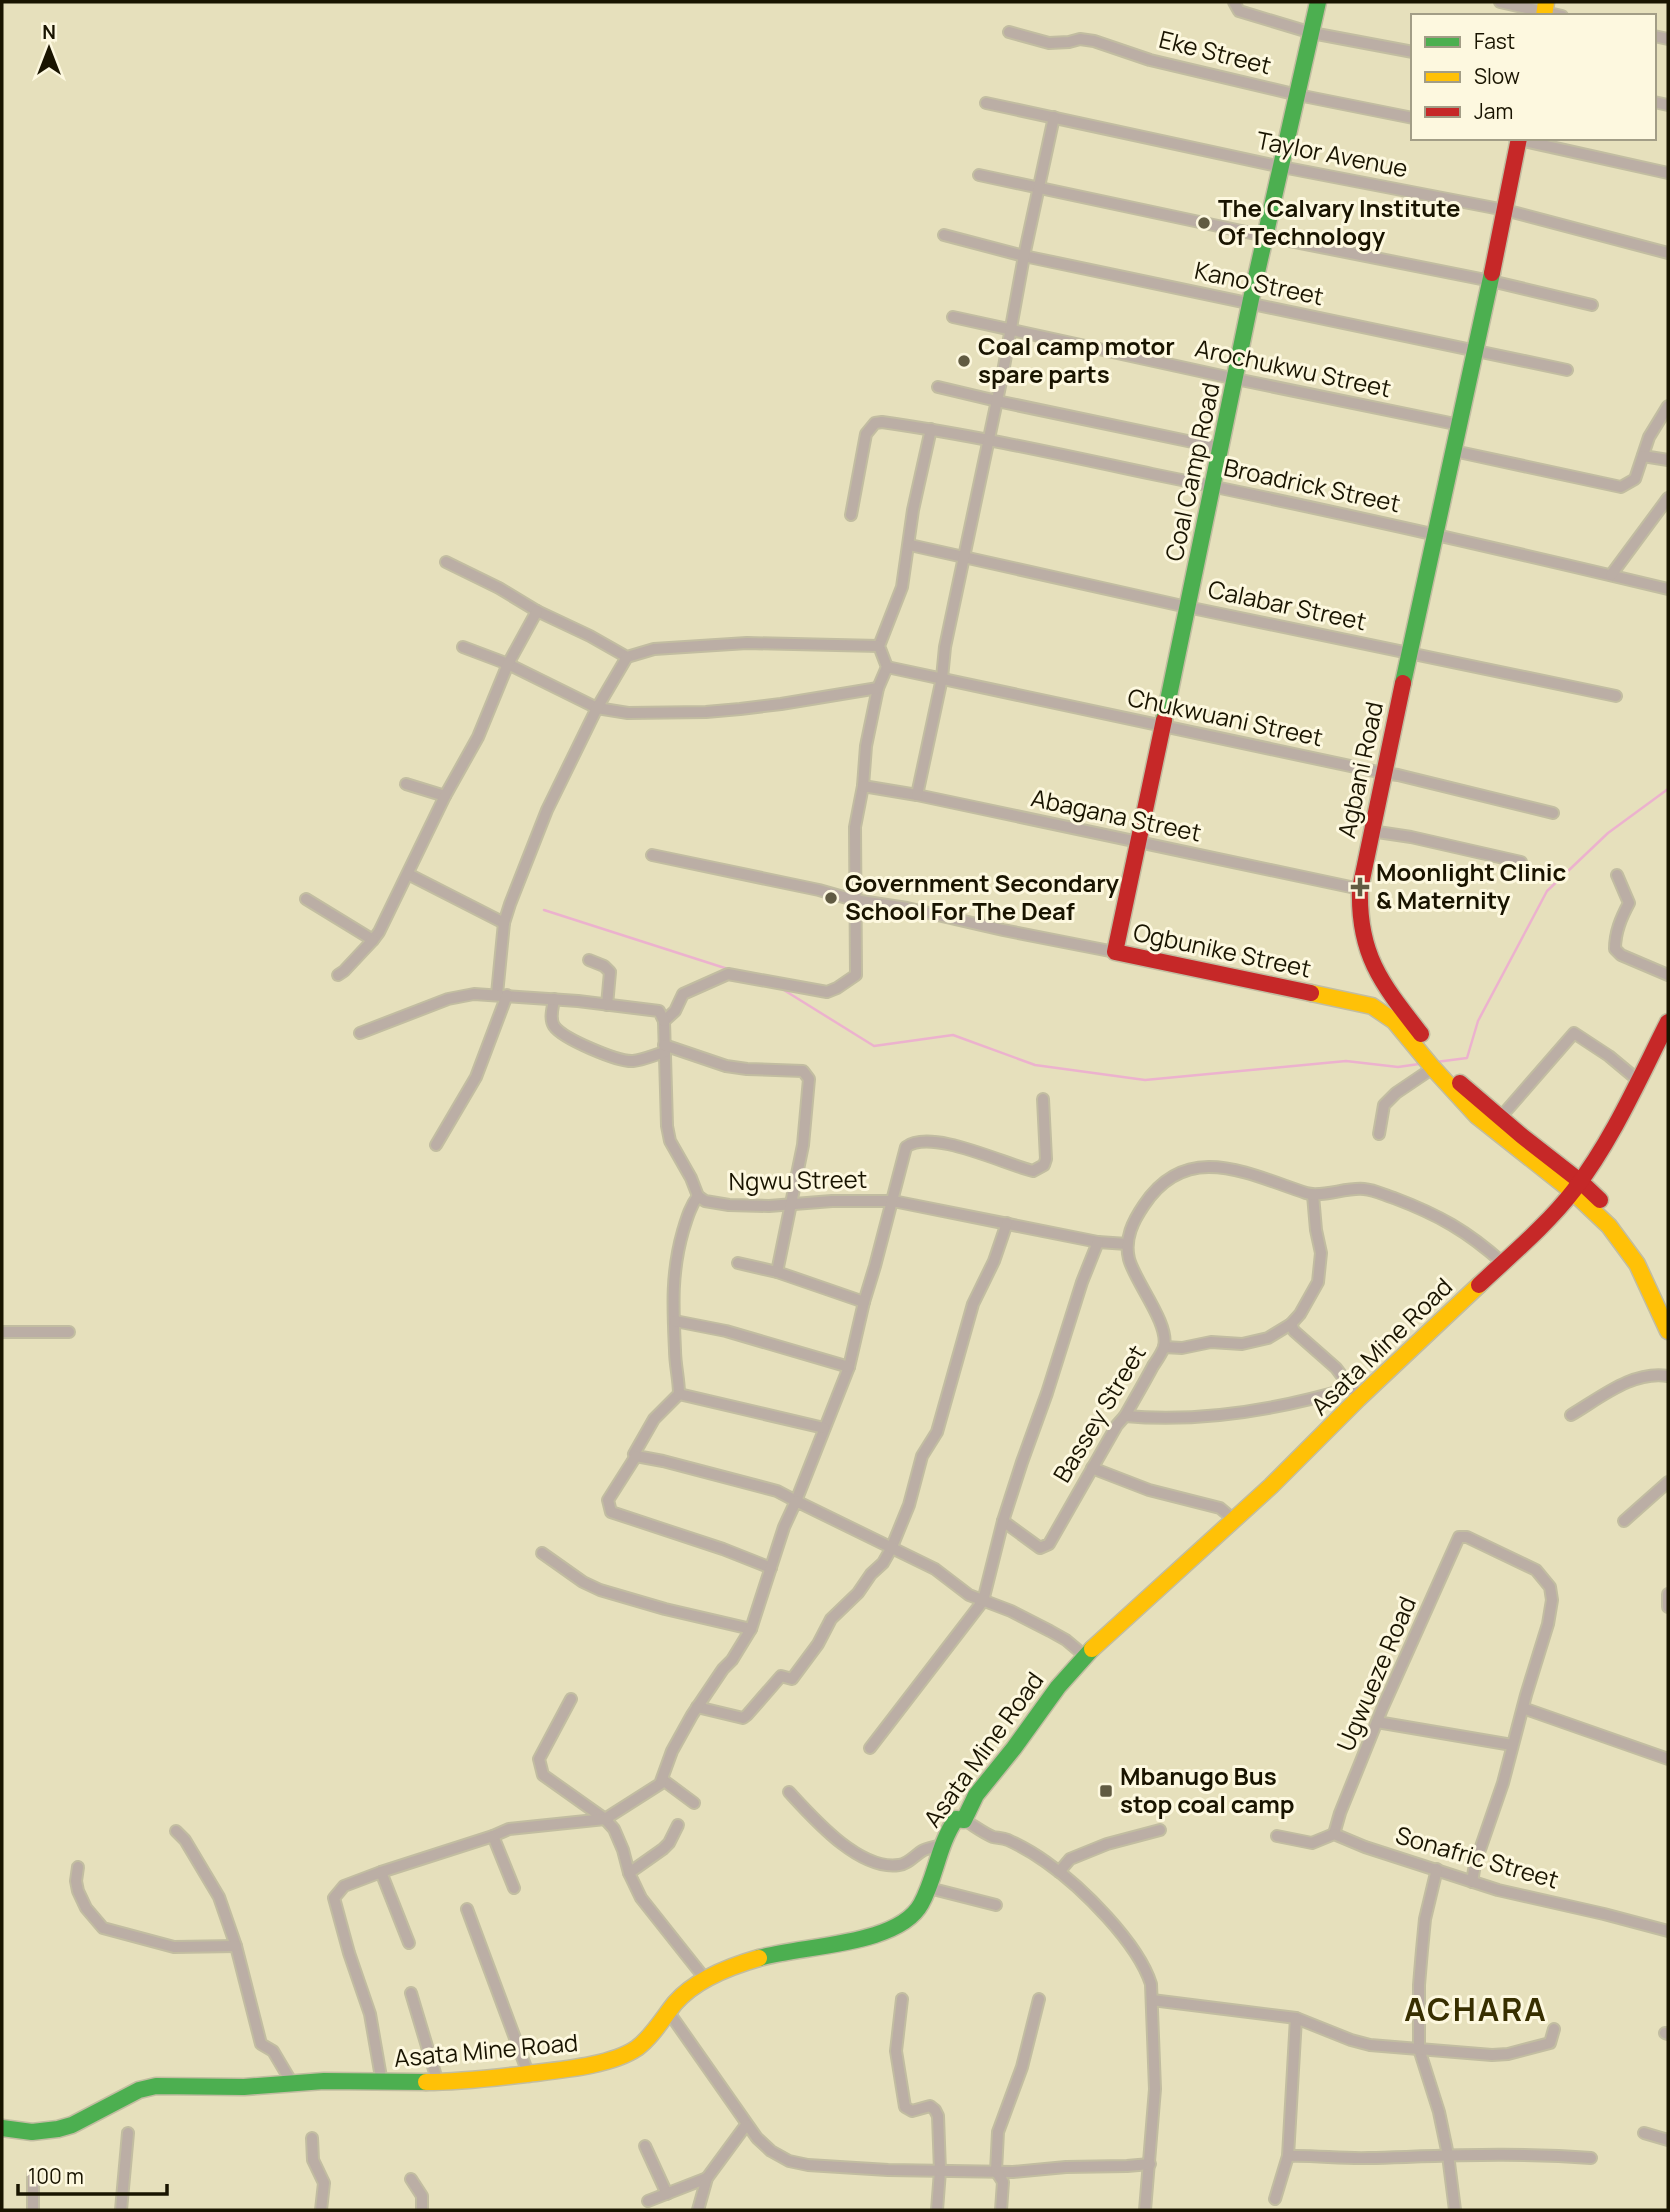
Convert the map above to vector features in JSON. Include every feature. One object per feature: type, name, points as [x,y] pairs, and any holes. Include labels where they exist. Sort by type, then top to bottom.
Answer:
[{"type":"main road","name":"Coal Camp Road","points":[[1115,951],[1250,304],[1318,2]]},
{"type":"main road","name":"Agbani Road","points":[[1517,140],[1477,349],[1371,831],[1358,911],[1362,942],[1374,969],[1434,1063],[1624,1226],[1646,1260],[1668,1305]]},
{"type":"main road","name":"Ogbunike Street","points":[[1115,951],[1372,1006]]},
{"type":"main road","points":[[1372,1006],[1389,993]]},
{"type":"main road","name":"Agbani Road","points":[[1372,1006],[1394,1021],[1434,1063],[1477,1116],[1577,1187],[1637,1264],[1668,1332]]},
{"type":"main road","name":"Asata Mine Road","points":[[2,2128],[32,2132],[58,2129],[146,2088],[244,2087],[292,2082],[438,2083],[575,2068],[634,2050],[649,2037],[668,2011],[688,1992],[737,1964],[767,1954],[865,1939],[893,1929],[911,1917],[929,1888],[947,1832],[956,1819],[964,1820],[976,1795],[1058,1687],[1085,1656],[1280,1477],[1357,1392],[1503,1263],[1577,1187],[1605,1146],[1668,1022]]},
{"type":"street","points":[[1234,2],[1239,11],[1312,33],[1411,52]]},
{"type":"street","points":[[1500,2],[1545,10]]},
{"type":"street","name":"Eke Street","points":[[1009,32],[1049,43],[1080,39],[1094,41],[1150,60],[1297,95],[1411,118]]},
{"type":"street","name":"Taylor Avenue","points":[[986,103],[1282,167],[1505,210],[1668,253]]},
{"type":"street","points":[[917,795],[1054,117]]},
{"type":"street","points":[[1521,140],[1668,173]]},
{"type":"street","points":[[979,175],[1491,281],[1592,305]]},
{"type":"street","name":"Kano Street","points":[[944,235],[1024,256],[1567,370]]},
{"type":"street","name":"Arochukwu Street","points":[[953,317],[1460,425]]},
{"type":"street","points":[[938,387],[1221,447]]},
{"type":"street","points":[[1454,451],[1621,487],[1635,479],[1649,437],[1668,406]]},
{"type":"street","name":"Broadrick Street","points":[[851,514],[864,441],[869,428],[882,422],[989,440],[1213,486],[1435,534],[1668,589]]},
{"type":"street","points":[[360,1033],[448,999],[474,994],[554,999],[659,1011],[664,1021],[675,1011],[684,994],[728,974],[827,992],[856,975],[855,827],[863,786],[866,746],[878,688],[887,667],[879,646],[902,587],[913,510],[931,429]]},
{"type":"street","points":[[1643,456],[1668,460]]},
{"type":"street","points":[[1611,575],[1668,498]]},
{"type":"street","name":"Calabar Street","points":[[910,545],[1187,607],[1616,696]]},
{"type":"street","points":[[446,562],[627,657]]},
{"type":"street","points":[[338,975],[379,932],[445,796],[478,737],[508,664],[537,611]]},
{"type":"street","points":[[436,1145],[476,1077],[502,995],[504,923],[547,810],[597,708],[627,657],[654,649],[747,643],[879,646]]},
{"type":"street","points":[[463,647],[508,664],[597,708],[628,713],[706,712],[781,704],[878,688]]},
{"type":"street","name":"Chukwuani Street","points":[[887,667],[1383,774],[1398,775],[1553,813]]},
{"type":"street","points":[[406,784],[445,796]]},
{"type":"street","name":"Abagana Street","points":[[863,786],[917,795],[1360,889]]},
{"type":"street","points":[[1371,831],[1411,837],[1521,862]]},
{"type":"street","name":"Ogbunike Street","points":[[652,855],[820,890],[854,900],[907,908],[1003,930],[1115,951]]},
{"type":"street","points":[[408,874],[504,923]]},
{"type":"street","points":[[1617,875],[1629,903],[1621,918],[1615,949],[1621,955],[1668,975]]},
{"type":"street","points":[[306,899],[373,940]]},
{"type":"street","points":[[589,960],[604,966],[610,972],[607,1005]]},
{"type":"street","points":[[554,999],[552,1022],[556,1028],[571,1038],[620,1059],[631,1061],[664,1049],[702,1056],[726,1066],[803,1071],[807,1074],[810,1079],[803,1145],[777,1272]]},
{"type":"street","name":"Ngwu Street","points":[[664,1021],[667,1126],[670,1141],[698,1196],[705,1201],[729,1205],[893,1201],[1098,1242],[1127,1244]]},
{"type":"street","points":[[1500,1118],[1574,1032],[1639,1081]]},
{"type":"street","points":[[1379,1134],[1384,1105],[1434,1063]]},
{"type":"street","points":[[382,2083],[370,2014],[334,1898],[344,1886],[509,1829],[605,1819],[663,1780],[672,1751],[697,1707],[723,1669],[733,1660],[751,1629],[784,1527],[849,1367],[863,1302],[906,1147],[913,1142],[954,1145],[1033,1171],[1041,1168],[1046,1159],[1043,1099]]},
{"type":"street","points":[[1127,1244],[1136,1216],[1158,1187],[1180,1172],[1201,1166],[1218,1166],[1241,1170],[1313,1195],[1343,1190],[1374,1191],[1417,1206],[1463,1229],[1503,1263]]},
{"type":"street","points":[[1164,1347],[1182,1348],[1211,1342],[1242,1344],[1268,1338],[1291,1324],[1300,1314],[1318,1282],[1321,1253],[1313,1195]]},
{"type":"street","points":[[636,1457],[634,1451],[654,1419],[679,1394],[672,1305],[673,1280],[679,1245],[691,1204],[698,1196]]},
{"type":"street","points":[[697,1707],[743,1718],[747,1715],[781,1676],[792,1679],[818,1644],[831,1619],[883,1563],[909,1505],[922,1456],[937,1432],[974,1304],[994,1261],[1007,1223]]},
{"type":"street","points":[[870,1748],[983,1601],[1003,1521],[1082,1282],[1098,1242]]},
{"type":"street","name":"Bassey Street","points":[[1003,1521],[1040,1548],[1048,1544],[1164,1347],[1160,1324],[1130,1263],[1127,1244]]},
{"type":"street","points":[[738,1263],[777,1272],[863,1302]]},
{"type":"street","points":[[675,1321],[726,1331],[849,1367]]},
{"type":"street","points":[[1291,1324],[1303,1340],[1336,1368],[1357,1392]]},
{"type":"street","points":[[2,1332],[69,1332]]},
{"type":"street","points":[[1571,1416],[1622,1384],[1644,1376],[1668,1376]]},
{"type":"street","points":[[1125,1416],[1152,1419],[1233,1415],[1357,1392]]},
{"type":"street","points":[[679,1394],[824,1428]]},
{"type":"street","points":[[636,1457],[663,1461],[776,1491],[935,1569],[969,1595],[1011,1611],[1051,1631],[1085,1656]]},
{"type":"street","points":[[636,1457],[608,1500],[611,1512],[723,1549],[771,1569]]},
{"type":"street","points":[[1092,1468],[1142,1488],[1220,1508],[1233,1520]]},
{"type":"street","points":[[1624,1521],[1668,1482]]},
{"type":"street","name":"Ugwueze Road","points":[[1334,1834],[1377,1722],[1459,1537],[1464,1536],[1536,1570],[1550,1587],[1552,1607],[1523,1708]]},
{"type":"street","points":[[542,1553],[583,1582],[600,1590],[751,1629]]},
{"type":"street","points":[[1668,1594],[1668,1607]]},
{"type":"street","points":[[571,1699],[539,1759],[543,1775],[605,1819],[618,1836],[629,1873],[641,1898],[706,1980]]},
{"type":"street","points":[[1472,1882],[1475,1864],[1503,1783],[1523,1708],[1668,1759]]},
{"type":"street","points":[[1377,1722],[1512,1745]]},
{"type":"street","points":[[663,1780],[694,1803]]},
{"type":"street","points":[[789,1792],[838,1842],[876,1862],[902,1864],[923,1850],[942,1845]]},
{"type":"street","points":[[964,1820],[993,1837],[1006,1839],[1046,1861],[1059,1872],[1081,1891],[1137,1952],[1149,1977],[1156,2089],[1146,2210]]},
{"type":"street","points":[[629,1873],[663,1849],[678,1825]]},
{"type":"street","points":[[176,1830],[185,1840],[219,1897],[236,1947],[261,2044],[273,2052],[292,2082]]},
{"type":"street","points":[[1059,1872],[1070,1859],[1107,1844],[1160,1830]]},
{"type":"street","points":[[1277,1836],[1312,1843],[1334,1834]]},
{"type":"street","name":"Sonafric Street","points":[[1334,1834],[1365,1847],[1498,1890],[1668,1931]]},
{"type":"street","points":[[494,1836],[514,1888]]},
{"type":"street","points":[[78,1867],[76,1881],[86,1908],[103,1928],[174,1947],[236,1947]]},
{"type":"street","points":[[1437,1869],[1425,1919],[1419,1985],[1419,2049],[1435,2094],[1448,2155],[1455,2210]]},
{"type":"street","points":[[381,1872],[409,1943]]},
{"type":"street","points":[[929,1888],[996,1905]]},
{"type":"street","points":[[467,1909],[528,2073]]},
{"type":"street","points":[[411,1993],[438,2083]]},
{"type":"street","points":[[902,1998],[896,2051],[905,2107],[915,2110],[930,2106],[938,2116],[940,2171],[937,2210]]},
{"type":"street","points":[[1001,2210],[1003,2182],[996,2171],[998,2132],[1022,2067],[1040,1999]]},
{"type":"street","points":[[1152,2000],[1296,2018],[1370,2045],[1492,2055],[1508,2054],[1550,2043],[1554,2029]]},
{"type":"street","points":[[668,2011],[746,2125],[771,2151],[789,2161],[808,2165],[940,2171],[1021,2171],[1150,2164]]},
{"type":"street","points":[[1275,2199],[1288,2156],[1296,2018]]},
{"type":"street","points":[[698,2210],[707,2178],[746,2125]]},
{"type":"street","points":[[121,2210],[128,2133]]},
{"type":"street","points":[[1644,2133],[1668,2140]]},
{"type":"street","points":[[312,2138],[313,2160],[325,2186],[321,2210]]},
{"type":"street","points":[[645,2146],[667,2194]]},
{"type":"street","points":[[1288,2156],[1348,2158],[1544,2154],[1591,2158]]},
{"type":"street","points":[[33,2174],[33,2210]]},
{"type":"street","points":[[648,2202],[707,2178]]},
{"type":"street","points":[[411,2179],[422,2196],[422,2210]]},
{"type":"waterway","points":[[1436,1062],[1467,1058],[1478,1021],[1547,891],[1608,833],[1668,789]]},
{"type":"waterway","points":[[544,910],[731,970]]},
{"type":"waterway","points":[[779,987],[874,1046],[953,1035],[1035,1065],[1145,1080],[1346,1061],[1398,1067],[1419,1064]]},
{"type":"traffic: fast","points":[[1164,720],[1251,299],[1318,2]]},
{"type":"traffic: fast","points":[[1403,683],[1492,273]]},
{"type":"traffic: fast","points":[[759,1958],[871,1936],[909,1918],[926,1894],[945,1839],[956,1819],[964,1820],[976,1795],[1058,1687],[1092,1649]]},
{"type":"traffic: fast","points":[[2,2128],[32,2132],[58,2129],[72,2125],[139,2090],[156,2086],[244,2087],[324,2081],[426,2082]]},
{"type":"traffic: slow","points":[[1544,14],[1546,2]]},
{"type":"traffic: slow","points":[[1311,993],[1372,1006],[1394,1021],[1477,1116],[1573,1192],[1609,1226],[1637,1264],[1668,1331]]},
{"type":"traffic: slow","points":[[1092,1649],[1271,1486],[1358,1399],[1479,1285]]},
{"type":"traffic: slow","points":[[426,2082],[476,2080],[554,2071],[613,2059],[642,2044],[675,2003],[693,1987],[725,1970],[759,1958]]},
{"type":"traffic: jam","points":[[1492,273],[1519,140]]},
{"type":"traffic: jam","points":[[1403,683],[1360,889],[1360,912],[1368,951],[1375,968],[1421,1034]]},
{"type":"traffic: jam","points":[[1164,720],[1115,952],[1311,993]]},
{"type":"traffic: jam","points":[[1479,1285],[1529,1239],[1574,1190],[1625,1108],[1668,1022]]},
{"type":"traffic: jam","points":[[1460,1083],[1600,1200]]},
{"type":"place","name":"The Calvary Institute Of Technology","points":[[1204,223]]},
{"type":"place","name":"Coal camp motor spare parts","points":[[964,361]]},
{"type":"place","name":"Moonlight Clinic & Maternity","points":[[1360,887]]},
{"type":"place","name":"Government Secondary School For The Deaf","points":[[831,898]]},
{"type":"place","name":"Mbanugo Bus stop coal camp","points":[[1106,1791]]},
{"type":"district","name":"ACHARA","points":[[1476,2010]]}]
